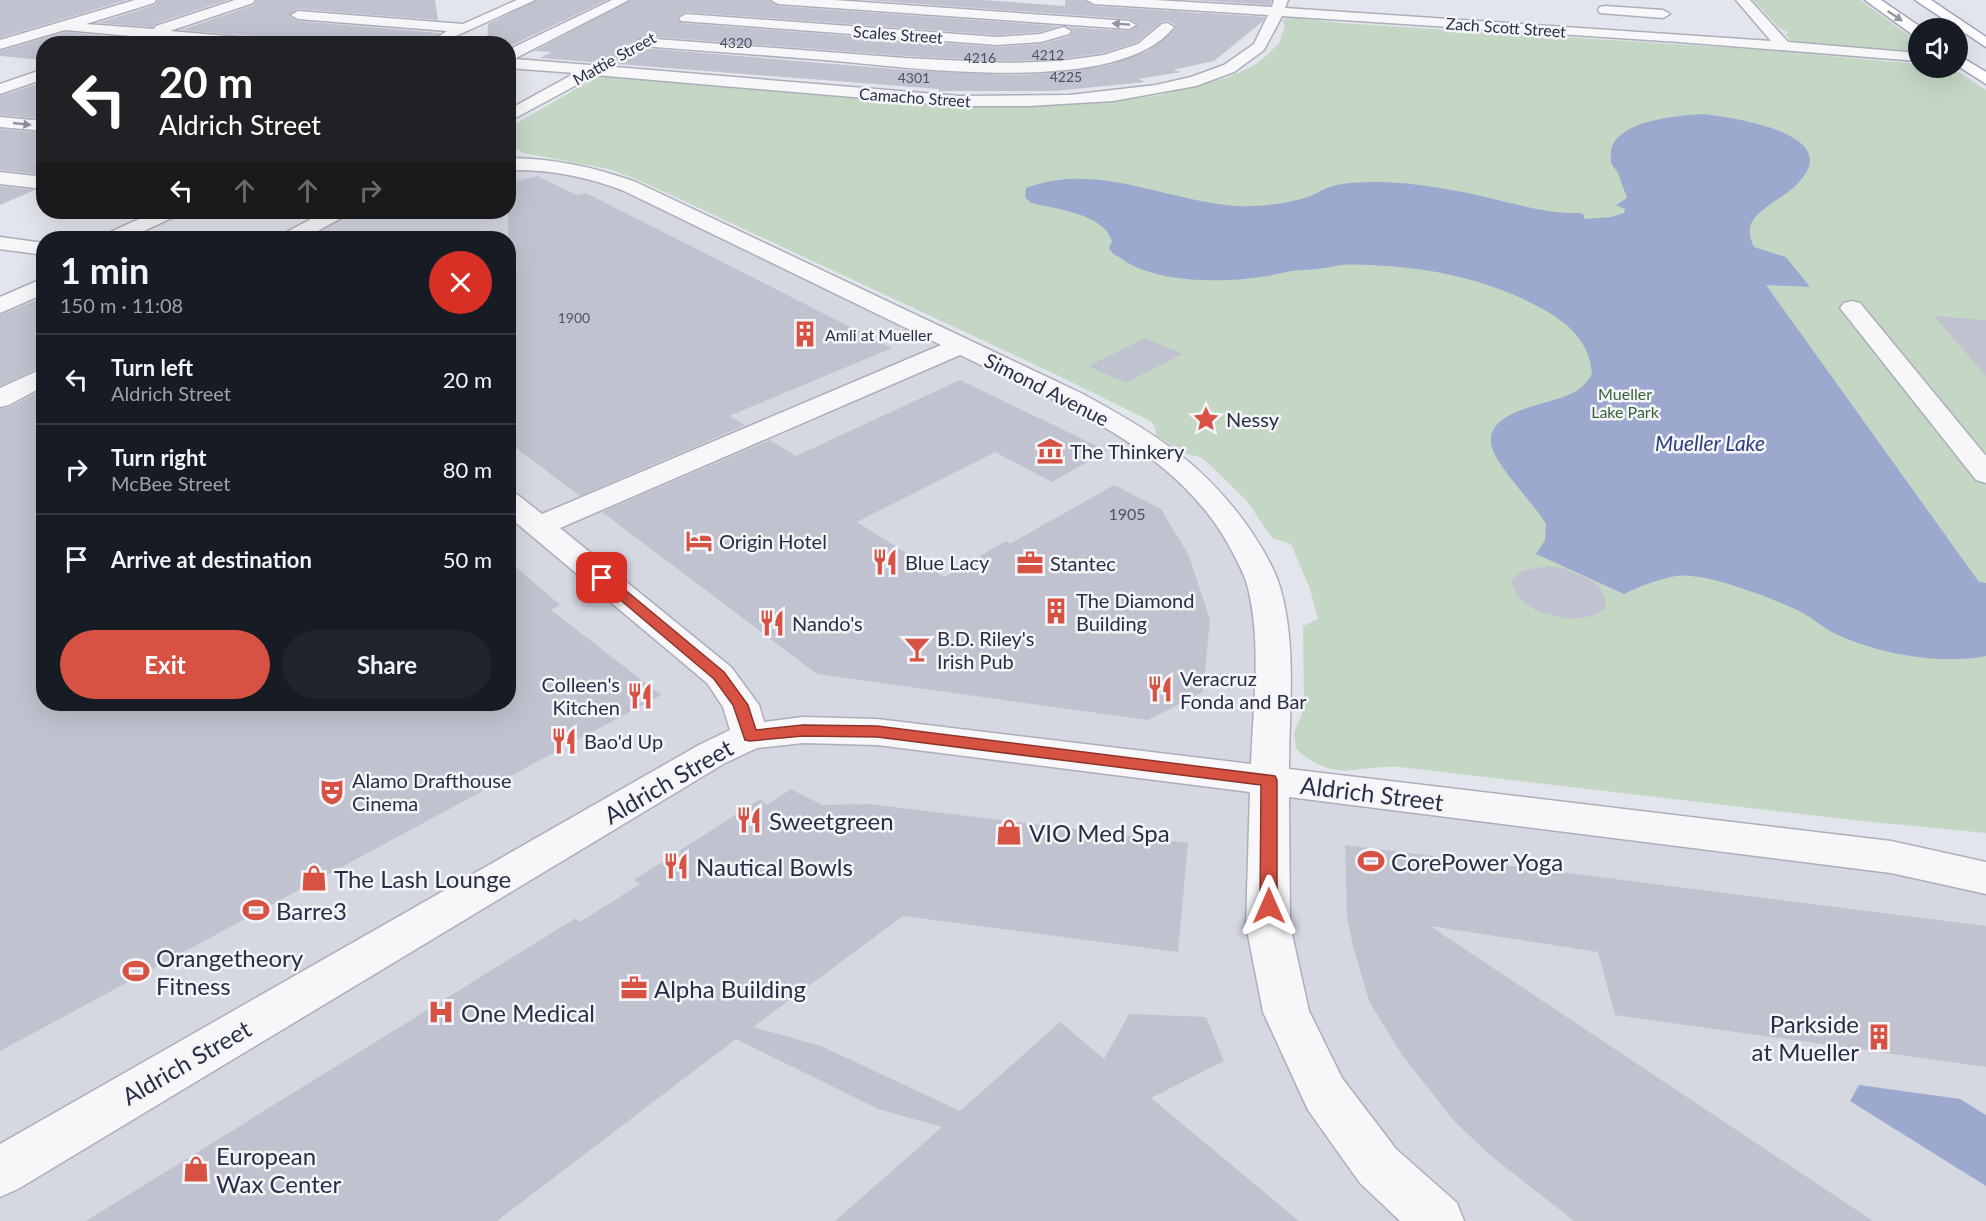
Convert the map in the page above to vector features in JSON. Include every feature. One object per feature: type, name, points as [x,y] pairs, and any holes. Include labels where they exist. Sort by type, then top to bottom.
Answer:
[{"type":"main road","points":[[1872,0],[1908,25]]},
{"type":"main road","points":[[1922,0],[1986,43]]},
{"type":"main road","points":[[1968,58],[1986,55]]},
{"type":"main road","points":[[1968,61],[1986,63]]},
{"type":"main road","points":[[1968,67],[1986,79]]},
{"type":"street","points":[[0,31],[101,0]]},
{"type":"street","points":[[0,45],[149,0]]},
{"type":"street","points":[[153,36],[158,30],[248,0]]},
{"type":"street","points":[[447,36],[528,0]]},
{"type":"street","points":[[516,52],[622,0]]},
{"type":"street","points":[[778,0],[1183,28]]},
{"type":"street","name":"Scales Street","points":[[686,18],[1019,41],[1057,34],[1069,29],[1094,0]]},
{"type":"street","name":"Zach Scott Street","points":[[1094,0],[1279,6],[1908,56]]},
{"type":"street","points":[[1653,0],[1678,38]]},
{"type":"street","points":[[1743,0],[1784,47]]},
{"type":"street","points":[[329,4],[294,17],[465,28]]},
{"type":"street","name":"Mattie Street","points":[[713,4],[638,45],[965,67],[1031,68],[1081,63],[1132,52],[1150,44],[1161,36],[1167,27]]},
{"type":"street","name":"Camacho Street","points":[[516,64],[918,98],[997,102],[1055,100],[1137,93],[1212,75],[1237,64],[1253,53],[1267,34],[1279,6]]},
{"type":"street","points":[[1593,9],[1663,14]]},
{"type":"street","points":[[66,26],[188,36]]},
{"type":"street","points":[[241,36],[260,29]]},
{"type":"street","points":[[1246,33],[1267,34]]},
{"type":"street","name":"Mattie Street","points":[[516,113],[612,59]]},
{"type":"street","points":[[0,89],[36,77]]},
{"type":"street","points":[[0,97],[22,99]]},
{"type":"street","points":[[0,122],[36,125]]},
{"type":"street","name":"Simond Avenue","points":[[516,154],[538,163],[596,174],[629,186],[1074,400],[1145,440],[1204,486],[1251,557],[1263,585],[1269,617],[1272,651],[1268,925],[1286,1012],[1325,1094],[1378,1166],[1438,1221]]},
{"type":"street","name":"Simond Avenue","points":[[516,164],[538,163]]},
{"type":"street","points":[[0,178],[36,182]]},
{"type":"street","points":[[128,231],[154,219]]},
{"type":"street","points":[[303,231],[325,219]]},
{"type":"street","points":[[0,243],[36,248]]},
{"type":"street","points":[[0,306],[36,289]]},
{"type":"street","points":[[1852,308],[1986,474]]},
{"type":"street","points":[[540,526],[960,346]]},
{"type":"street","points":[[0,399],[36,379]]},
{"type":"street","points":[[1954,435],[1986,438]]},
{"type":"street","points":[[516,507],[719,675],[741,705],[750,736]]},
{"type":"street","name":"Aldrich Street","points":[[0,1172],[720,750],[750,736],[803,730],[877,732],[1891,857],[1986,878]]},
{"type":"street","name":"Aldrich Street","points":[[1891,857],[1947,858],[1986,854]]},
{"type":"shaded area","points":[[516,165],[596,174],[1145,440],[1251,557],[1269,780],[1986,868],[1986,1221],[0,1221],[0,398],[36,378],[36,711],[516,711],[516,231],[301,231],[324,219],[516,219]]},
{"type":"green space","points":[[1753,0],[1860,0],[1908,35],[1908,53],[1794,44],[1785,34],[1789,33],[1778,27]]},
{"type":"green space","name":"Mueller Lake Park","points":[[1290,17],[1341,23],[1751,49],[1908,63],[1908,78],[1968,78],[1986,90],[1986,833],[1862,821],[1400,767],[1334,770],[1322,766],[1296,749],[1294,733],[1304,708],[1303,626],[1318,619],[1310,589],[1291,544],[1272,538],[1246,500],[1206,461],[1200,457],[1183,453],[1156,435],[1152,422],[1059,376],[641,181],[609,169],[524,153],[516,149],[516,124],[584,84],[587,79],[602,75],[926,104],[1018,107],[1068,105],[1155,96],[1227,78],[1253,66],[1266,56],[1279,43],[1285,27],[1282,20]]},
{"type":"water","name":"Mueller Lake","points":[[1703,114],[1762,125],[1783,133],[1800,142],[1809,155],[1808,170],[1793,188],[1758,214],[1750,230],[1754,247],[1786,257],[1810,287],[1766,285],[1979,582],[1986,583],[1986,656],[1931,658],[1872,648],[1838,635],[1799,611],[1772,599],[1704,578],[1669,577],[1624,594],[1536,554],[1545,540],[1546,524],[1496,457],[1491,442],[1493,430],[1501,421],[1514,413],[1576,391],[1592,374],[1582,342],[1568,326],[1521,298],[1465,278],[1425,270],[1372,265],[1343,265],[1244,279],[1208,280],[1170,277],[1136,267],[1111,252],[1109,248],[1112,241],[1099,224],[1077,214],[1031,203],[1025,197],[1026,188],[1052,181],[1078,179],[1131,185],[1210,203],[1254,206],[1308,197],[1337,185],[1382,182],[1437,187],[1546,211],[1580,213],[1584,215],[1584,219],[1611,217],[1624,213],[1625,209],[1616,205],[1627,198],[1618,173],[1611,163],[1612,146],[1620,136],[1629,129],[1654,120]]},
{"type":"water","points":[[1859,1085],[1960,1099],[1986,1115],[1986,1186],[1850,1101]]},
{"type":"building","points":[[0,0],[127,0],[0,38]]},
{"type":"building","points":[[158,0],[228,0],[155,24],[153,27],[98,23],[155,5]]},
{"type":"building","points":[[257,0],[435,0],[438,20],[298,9],[289,16],[298,21],[440,33],[438,36],[251,36],[181,30],[254,5]]},
{"type":"building","points":[[537,0],[607,0],[516,43],[516,36],[487,36],[488,24]]},
{"type":"building","points":[[631,0],[769,0],[778,6],[1059,26],[1040,32],[997,35],[686,12],[677,17],[681,23],[997,47],[1042,44],[1070,36],[1073,30],[1068,27],[1129,31],[1138,24],[1129,19],[866,0],[982,0],[1065,6],[1065,0],[1085,0],[1094,6],[1265,17],[1262,22],[1214,61],[1173,70],[1181,72],[1139,79],[1145,82],[1055,91],[939,91],[939,89],[540,58],[551,52],[534,51]],"holes":[[[1168,21],[1175,25],[1175,29],[1148,51],[1109,65],[1061,73],[1010,75],[906,70],[643,48],[634,43],[643,36],[905,56],[1008,61],[1060,59],[1104,53],[1137,42],[1161,22]]]},
{"type":"building","points":[[1193,0],[1272,0],[1270,5]]},
{"type":"building","points":[[65,32],[106,36],[51,36]]},
{"type":"building","points":[[36,40],[36,59],[0,56],[0,51]]},
{"type":"building","points":[[36,85],[36,118],[0,115],[0,96]]},
{"type":"building","points":[[0,129],[36,132],[36,174],[0,170]]},
{"type":"building","name":"Amli at Mueller","points":[[537,176],[577,195],[586,193],[892,348],[729,416],[745,425],[580,496],[516,448],[516,231],[508,231],[508,219],[516,219],[516,181]]},
{"type":"building","points":[[0,186],[35,190],[0,205]]},
{"type":"building","points":[[36,300],[36,370],[0,386],[0,315]]},
{"type":"building","points":[[1934,316],[1986,320],[1986,376]]},
{"type":"building","points":[[1145,338],[1183,354],[1126,383],[1088,366]]},
{"type":"building","points":[[960,380],[1107,451],[1052,482],[995,452],[857,522],[944,577],[1006,541],[1010,544],[1114,485],[1161,509],[1189,556],[1210,620],[1203,692],[1148,720],[817,674],[602,512],[770,440],[796,456]]},
{"type":"building","name":"Alamo Drafthouse Cinema","points":[[36,393],[36,711],[516,711],[516,567],[560,605],[551,610],[661,695],[0,1051],[0,409],[10,407]]},
{"type":"building","points":[[1547,566],[1563,568],[1590,580],[1599,587],[1604,596],[1606,608],[1593,616],[1568,619],[1537,611],[1525,603],[1516,594],[1511,580],[1522,571]]},
{"type":"building","name":"Alpha Building","points":[[791,789],[822,805],[869,804],[1188,843],[1178,952],[903,916],[753,1027],[821,1046],[960,1111],[1060,1022],[1104,1059],[1129,1014],[1206,1017],[1224,1061],[1151,1098],[1299,1221],[835,1221],[942,1127],[878,1109],[736,1039],[497,1221],[86,1221],[576,918],[580,922],[640,884],[634,880],[760,799],[767,805]]},
{"type":"building","name":"Parkside at Mueller","points":[[1345,845],[1986,926],[1986,1067],[1615,1015],[1598,952],[1430,926],[1873,1221],[1574,1221],[1490,1155],[1455,1122],[1402,1055],[1369,1001],[1347,916]]},
{"type":"place","name":"Amli at Mueller","points":[[805,334]]},
{"type":"place","name":"Nessy","points":[[1206,419]]},
{"type":"place","name":"The Thinkery","points":[[1050,451]]},
{"type":"place","name":"Origin Hotel","points":[[699,541]]},
{"type":"place","name":"Blue Lacy","points":[[885,562]]},
{"type":"place","name":"Stantec","points":[[1030,563]]},
{"type":"place","name":"The Diamond Building","points":[[1056,611]]},
{"type":"place","name":"Nando's","points":[[772,623]]},
{"type":"place","name":"B.D. Riley's Irish Pub","points":[[917,649]]},
{"type":"place","name":"Veracruz Fonda and Bar","points":[[1160,689]]},
{"type":"place","name":"Colleen's Kitchen","points":[[640,696]]},
{"type":"place","name":"Bao'd Up","points":[[564,741]]},
{"type":"place","name":"Alamo Drafthouse Cinema","points":[[332,792]]},
{"type":"place","name":"Sweetgreen","points":[[749,820]]},
{"type":"place","name":"VIO Med Spa","points":[[1009,832]]},
{"type":"place","name":"CorePower Yoga","points":[[1371,861]]},
{"type":"place","name":"Nautical Bowls","points":[[676,866]]},
{"type":"place","name":"The Lash Lounge","points":[[314,878]]},
{"type":"place","name":"Barre3","points":[[256,910]]},
{"type":"place","name":"Orangetheory Fitness","points":[[136,971]]},
{"type":"place","name":"Alpha Building","points":[[634,988]]},
{"type":"place","name":"One Medical","points":[[441,1012]]},
{"type":"place","name":"Parkside at Mueller","points":[[1879,1037]]},
{"type":"place","name":"European Wax Center","points":[[196,1169]]},
{"type":"route","points":[[602,578],[719,675],[741,705],[750,736],[803,730],[877,732],[1269,780],[1269,906]]}]
